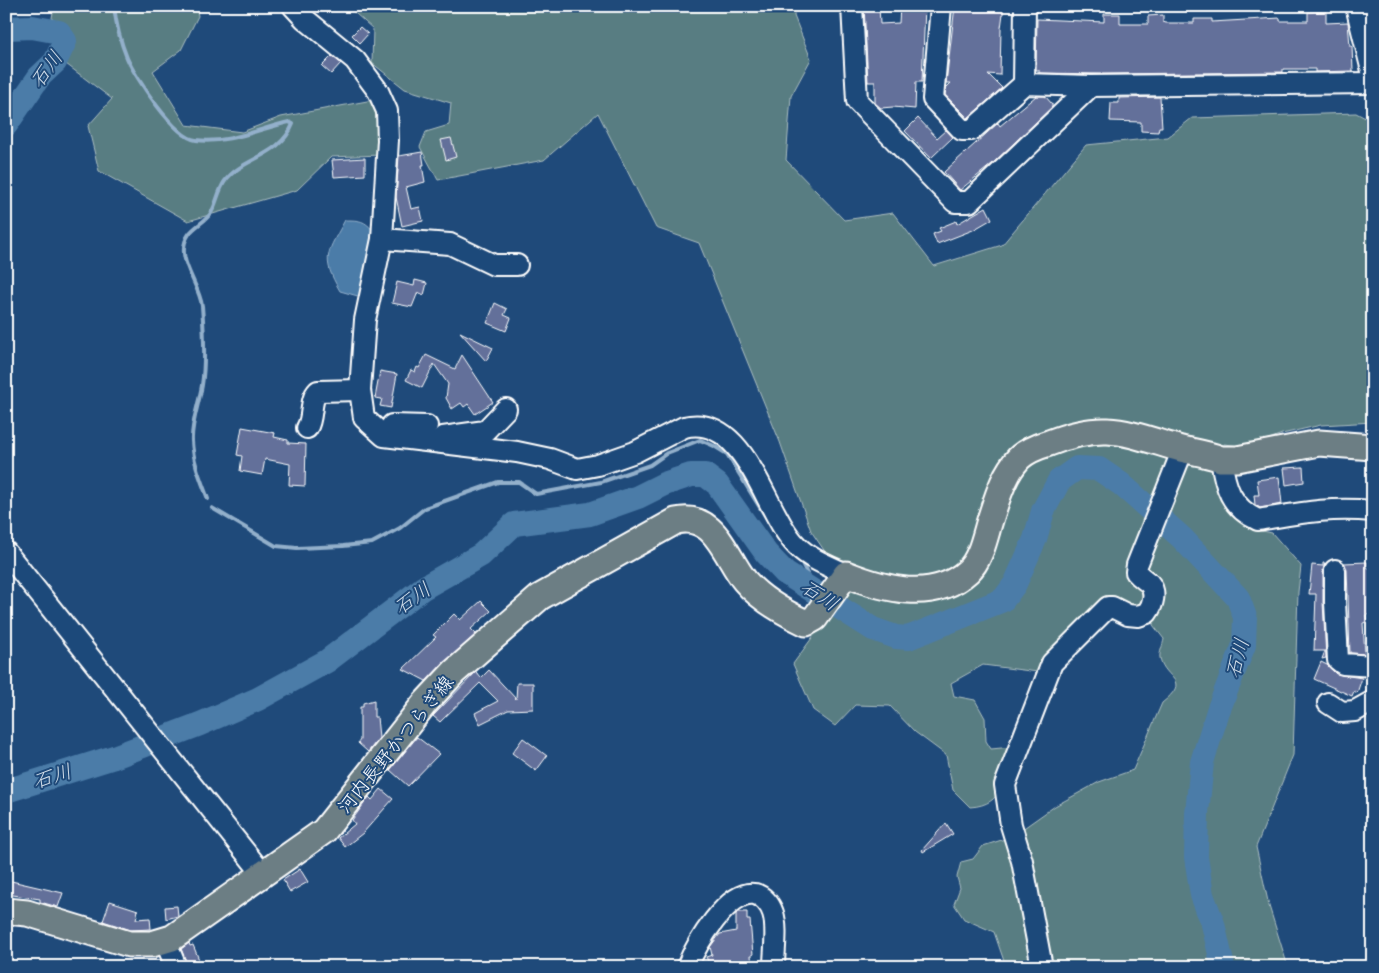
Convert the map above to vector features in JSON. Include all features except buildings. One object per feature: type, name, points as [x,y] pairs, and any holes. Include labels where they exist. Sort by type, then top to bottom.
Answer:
[{"type":"main road","points":[[845,576],[894,590],[913,591],[934,588],[968,571],[977,558],[1007,474],[1020,457],[1047,443],[1072,434],[1099,429],[1128,433],[1181,454],[1221,459],[1237,459],[1319,443],[1373,447]]},
{"type":"main road","name":"河内長野かつらぎ線","points":[[6,911],[27,913],[129,944],[152,944],[172,938],[324,831],[425,703],[454,672],[540,597],[660,528],[688,518],[703,522],[714,534],[746,582],[769,602],[806,623],[815,618],[845,576]]},
{"type":"street","points":[[293,6],[304,18],[355,60],[378,91],[387,111],[388,140],[382,239],[365,320],[360,390],[362,412],[369,423],[384,436],[427,434],[444,436],[485,432],[506,408]]},
{"type":"street","points":[[852,6],[857,101],[955,202],[969,202],[1090,86]]},
{"type":"street","points":[[941,6],[933,99],[962,130],[972,130],[1024,84],[1090,86],[1373,83]]},
{"type":"street","points":[[1024,84],[1025,6]]},
{"type":"street","points":[[1356,6],[1373,75]]},
{"type":"street","points":[[382,239],[450,244],[494,265],[516,265]]},
{"type":"street","points":[[307,428],[310,422],[314,397],[318,391],[360,390]]},
{"type":"street","points":[[427,434],[536,456],[577,469],[598,465],[635,452],[684,427],[692,425],[718,430],[734,444],[747,462],[781,524],[796,546],[814,559],[845,576]]},
{"type":"street","points":[[1042,967],[1022,861],[1011,825],[1005,785],[1052,663],[1108,607],[1138,616],[1147,614],[1153,605],[1154,594],[1150,584],[1136,572],[1137,565],[1181,454]]},
{"type":"street","points":[[1221,459],[1225,488],[1250,516],[1258,520],[1319,509],[1340,508],[1373,511]]},
{"type":"street","points":[[6,552],[262,873]]},
{"type":"street","points":[[1336,570],[1335,602],[1338,660],[1343,664],[1373,666]]},
{"type":"street","points":[[1328,703],[1342,712],[1355,711],[1373,701]]},
{"type":"street","points":[[687,967],[730,901],[749,893],[764,899],[773,912],[775,927],[774,967]]},
{"type":"street","points":[[165,940],[176,967]]},
{"type":"green space","points":[[54,6],[196,6],[198,16],[181,50],[153,71],[186,125],[242,132],[281,117],[378,99],[381,155],[331,157],[297,190],[188,221],[99,171],[88,126],[112,99],[66,64],[52,18]]},
{"type":"green space","points":[[347,6],[795,6],[794,16],[811,59],[791,96],[786,160],[844,220],[893,213],[934,266],[1002,245],[1086,145],[1168,137],[1192,118],[1356,113],[1373,122],[1373,422],[1321,425],[1282,434],[1248,447],[1224,444],[1215,479],[1219,495],[1248,528],[1272,533],[1301,566],[1298,592],[1293,755],[1256,847],[1269,906],[1288,967],[1012,967],[1004,961],[994,932],[964,919],[954,904],[960,888],[957,877],[961,862],[973,859],[983,846],[1011,837],[1055,806],[1099,782],[1133,770],[1162,703],[1171,695],[1176,684],[1160,658],[1164,639],[1153,625],[1154,613],[1125,605],[1068,636],[1038,672],[983,665],[951,683],[954,696],[975,700],[985,718],[986,741],[991,749],[1012,747],[1002,787],[991,801],[982,805],[970,807],[953,790],[946,755],[915,732],[890,706],[855,705],[835,726],[813,710],[793,664],[849,587],[811,531],[780,442],[699,243],[656,228],[598,113],[544,160],[438,180],[420,147],[426,132],[449,125],[451,103],[405,89],[372,63],[373,29]]},
{"type":"water","points":[[345,220],[361,222],[368,225],[374,232],[365,298],[340,291],[330,270],[328,262],[331,248]]},
{"type":"waterway","points":[[114,6],[120,39],[131,67],[167,118],[187,137],[196,140],[220,140],[289,122],[293,124],[287,135],[271,150],[241,167],[225,181],[211,213],[191,231],[185,243],[185,261],[202,306],[204,366],[192,441],[196,464],[208,499]]},
{"type":"waterway","name":"石川","points":[[6,28],[32,27],[59,32],[65,41],[55,62],[39,77],[6,125]]},
{"type":"waterway","points":[[212,508],[276,546],[297,548],[372,543],[400,528],[425,508],[498,482],[519,482],[536,494],[601,482],[650,465],[667,453],[700,440],[727,454],[775,532]]},
{"type":"waterway","name":"石川","points":[[6,791],[114,757],[200,724],[258,699],[327,661],[423,588],[481,555],[514,524],[590,514],[638,497],[664,484],[691,475],[705,475],[717,484],[766,553],[785,573],[873,629],[896,637],[908,638],[1003,600],[1015,584],[1035,539],[1043,511],[1059,481],[1077,468],[1099,469],[1121,484],[1182,538],[1238,598],[1245,617],[1244,645],[1218,711],[1202,762],[1197,813],[1196,857],[1202,895],[1213,924],[1223,967]]},
{"type":"waterway","points":[[801,561],[816,593]]}]
